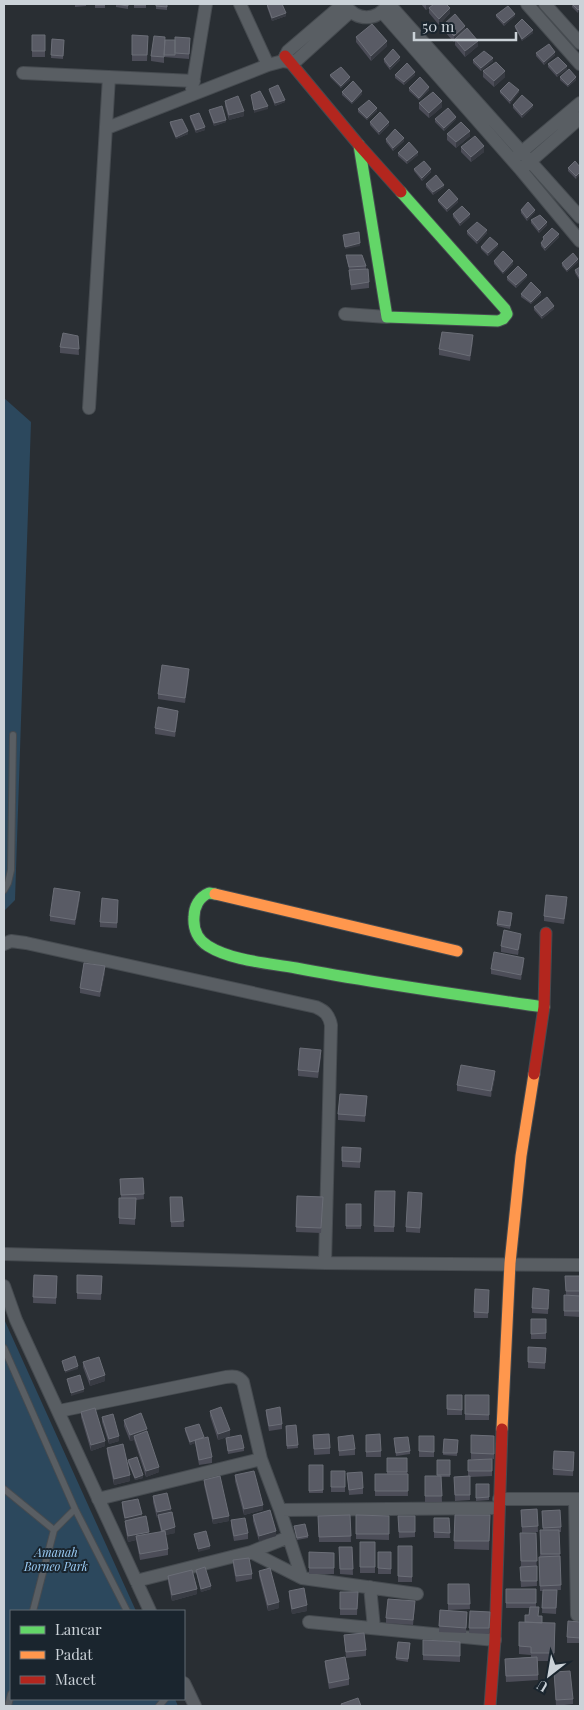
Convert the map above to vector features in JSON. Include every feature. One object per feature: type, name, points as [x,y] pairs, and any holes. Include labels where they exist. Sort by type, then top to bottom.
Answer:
[{"type":"street","points":[[191,96],[206,4]]},
{"type":"street","points":[[240,4],[268,65]]},
{"type":"street","points":[[527,4],[580,64]]},
{"type":"street","points":[[545,4],[580,43]]},
{"type":"street","points":[[286,59],[288,52],[346,6],[360,17],[372,18],[386,7]]},
{"type":"street","points":[[386,7],[527,156],[580,217]]},
{"type":"street","points":[[386,7],[580,241]]},
{"type":"street","points":[[107,128],[286,59]]},
{"type":"street","points":[[286,59],[359,145],[505,309],[507,314],[498,322],[345,314]]},
{"type":"street","points":[[24,73],[194,81]]},
{"type":"street","points":[[89,408],[109,77]]},
{"type":"street","points":[[521,170],[527,156],[580,103]]},
{"type":"street","points":[[512,160],[527,156],[580,118]]},
{"type":"street","points":[[359,145],[387,317]]},
{"type":"street","points":[[457,951],[209,894],[202,896],[194,914],[194,925],[198,935],[208,946],[230,955],[331,975],[544,1006]]},
{"type":"street","points":[[490,1706],[495,1640],[498,1504],[510,1263],[521,1156],[544,1006],[546,933]]},
{"type":"street","points":[[4,944],[11,941],[26,943],[323,1010],[329,1017],[331,1025],[325,1263]]},
{"type":"street","points":[[4,1254],[325,1263],[580,1265]]},
{"type":"street","points":[[4,1286],[16,1320],[150,1610]]},
{"type":"street","points":[[59,1411],[235,1376],[240,1378],[243,1382],[260,1459],[280,1510],[302,1578]]},
{"type":"street","points":[[98,1499],[260,1459]]},
{"type":"street","points":[[280,1510],[498,1504],[578,1499],[577,1615]]},
{"type":"street","points":[[136,1581],[251,1552],[289,1538]]},
{"type":"street","points":[[251,1552],[302,1578],[417,1594]]},
{"type":"street","points":[[370,1588],[374,1628]]},
{"type":"street","points":[[308,1622],[495,1640]]},
{"type":"street","points":[[185,1685],[195,1706]]},
{"type":"lane","points":[[4,890],[11,870],[13,735]]},
{"type":"lane","points":[[4,1348],[75,1509],[127,1610]]},
{"type":"lane","points":[[4,1489],[54,1530]]},
{"type":"lane","points":[[33,1610],[54,1530],[75,1509]]},
{"type":"green space","points":[[4,398],[31,422],[15,900],[4,911]]},
{"type":"green space","name":"Amanah Borneo Park","points":[[4,1319],[136,1610],[10,1610],[10,1700],[175,1700],[178,1706],[4,1706]]},
{"type":"building","points":[[156,4],[167,4],[167,7],[156,6]]},
{"type":"building","points":[[267,4],[282,4],[286,13],[272,18]]},
{"type":"building","points":[[434,4],[446,4],[450,8],[439,19],[429,8]]},
{"type":"building","points":[[572,4],[580,4],[580,8],[578,10]]},
{"type":"building","points":[[508,6],[515,14],[504,23],[496,15]]},
{"type":"building","points":[[455,14],[465,26],[454,36],[443,25]]},
{"type":"building","points":[[522,19],[533,30],[522,39],[515,26]]},
{"type":"building","points":[[372,24],[387,41],[371,56],[356,37]]},
{"type":"building","points":[[467,28],[478,41],[465,51],[455,39]]},
{"type":"building","points":[[32,35],[45,35],[45,51],[32,51]]},
{"type":"building","points":[[132,35],[148,36],[147,55],[132,55]]},
{"type":"building","points":[[154,36],[165,37],[164,57],[151,56]]},
{"type":"building","points":[[175,37],[190,38],[189,54],[175,53]]},
{"type":"building","points":[[52,39],[64,40],[63,56],[51,55]]},
{"type":"building","points":[[165,40],[175,40],[175,55],[164,55]]},
{"type":"building","points":[[549,44],[555,52],[544,62],[536,53]]},
{"type":"building","points":[[393,49],[400,57],[390,67],[384,59]]},
{"type":"building","points":[[484,51],[493,58],[481,68],[473,60]]},
{"type":"building","points":[[558,57],[567,66],[557,74],[548,64]]},
{"type":"building","points":[[496,62],[505,71],[494,81],[483,71]]},
{"type":"building","points":[[407,63],[415,72],[404,82],[395,75]]},
{"type":"building","points":[[341,67],[350,77],[341,86],[330,75]]},
{"type":"building","points":[[569,69],[576,77],[568,85],[560,77]]},
{"type":"building","points":[[420,77],[429,87],[419,98],[409,88]]},
{"type":"building","points":[[353,81],[362,91],[352,102],[342,92]]},
{"type":"building","points":[[509,82],[519,90],[510,101],[500,91]]},
{"type":"building","points":[[278,85],[285,100],[275,103],[269,89]]},
{"type":"building","points":[[260,91],[268,106],[254,110],[251,95]]},
{"type":"building","points":[[433,92],[442,101],[429,113],[419,103]]},
{"type":"building","points":[[522,95],[533,105],[522,115],[513,105]]},
{"type":"building","points":[[238,96],[244,111],[229,115],[225,101]]},
{"type":"building","points":[[369,100],[377,108],[367,118],[358,109]]},
{"type":"building","points":[[222,106],[226,120],[214,123],[209,110]]},
{"type":"building","points":[[448,108],[456,117],[444,128],[435,119]]},
{"type":"building","points":[[380,112],[389,122],[379,132],[370,122]]},
{"type":"building","points":[[199,113],[205,127],[196,130],[190,116]]},
{"type":"building","points":[[182,119],[188,131],[176,137],[170,122]]},
{"type":"building","points":[[461,122],[470,131],[456,142],[447,134]]},
{"type":"building","points":[[395,129],[404,138],[393,148],[386,139]]},
{"type":"building","points":[[475,136],[484,146],[471,157],[461,147]]},
{"type":"building","points":[[409,142],[418,152],[407,161],[398,153]]},
{"type":"building","points":[[424,161],[431,169],[422,178],[414,169]]},
{"type":"building","points":[[575,161],[580,167],[580,172],[576,176],[568,168]]},
{"type":"building","points":[[436,175],[444,185],[433,192],[426,184]]},
{"type":"building","points":[[449,189],[458,199],[447,209],[438,200]]},
{"type":"building","points":[[528,202],[535,210],[527,218],[521,210]]},
{"type":"building","points":[[462,206],[470,214],[460,223],[453,214]]},
{"type":"building","points":[[540,215],[547,222],[539,230],[531,220]]},
{"type":"building","points":[[477,222],[487,230],[477,241],[467,231]]},
{"type":"building","points":[[552,228],[559,234],[545,248],[541,243],[544,239],[543,237]]},
{"type":"building","points":[[359,232],[360,243],[345,247],[343,235]]},
{"type":"building","points":[[490,237],[498,244],[488,253],[481,247]]},
{"type":"building","points":[[503,251],[513,261],[503,272],[494,261]]},
{"type":"building","points":[[573,253],[578,259],[567,270],[562,263]]},
{"type":"building","points":[[346,255],[362,255],[366,266],[349,267]]},
{"type":"building","points":[[518,266],[527,275],[516,285],[507,277]]},
{"type":"building","points":[[580,267],[580,278],[575,270]]},
{"type":"building","points":[[368,269],[369,282],[351,285],[349,270]]},
{"type":"building","points":[[531,282],[541,292],[531,302],[521,294]]},
{"type":"building","points":[[547,297],[554,306],[542,316],[534,307]]},
{"type":"building","points":[[442,332],[473,335],[470,356],[439,349]]},
{"type":"building","points":[[63,333],[78,336],[79,349],[60,347]]},
{"type":"building","points":[[162,665],[189,669],[185,698],[158,694]]},
{"type":"building","points":[[158,707],[178,711],[175,732],[155,728]]},
{"type":"building","points":[[54,888],[80,892],[75,920],[50,916]]},
{"type":"building","points":[[546,895],[567,897],[564,919],[544,916]]},
{"type":"building","points":[[102,898],[118,900],[117,923],[100,922]]},
{"type":"building","points":[[499,911],[512,913],[510,926],[497,924]]},
{"type":"building","points":[[504,930],[521,934],[518,950],[501,946]]},
{"type":"building","points":[[494,952],[524,958],[521,975],[491,969]]},
{"type":"building","points":[[84,963],[105,966],[100,992],[80,988]]},
{"type":"building","points":[[300,1048],[321,1050],[318,1072],[298,1070]]},
{"type":"building","points":[[461,1065],[495,1071],[491,1091],[457,1085]]},
{"type":"building","points":[[340,1094],[367,1096],[365,1116],[338,1114]]},
{"type":"building","points":[[342,1147],[361,1148],[360,1162],[342,1161]]},
{"type":"building","points":[[143,1178],[144,1194],[121,1195],[120,1179]]},
{"type":"building","points":[[375,1191],[395,1191],[394,1227],[374,1226]]},
{"type":"building","points":[[408,1192],[422,1193],[420,1228],[406,1227]]},
{"type":"building","points":[[297,1196],[323,1197],[321,1228],[296,1227]]},
{"type":"building","points":[[170,1197],[182,1197],[184,1221],[171,1222]]},
{"type":"building","points":[[119,1198],[136,1198],[135,1219],[119,1218]]},
{"type":"building","points":[[346,1204],[361,1204],[361,1226],[346,1226]]},
{"type":"building","points":[[34,1275],[57,1276],[56,1298],[33,1297]]},
{"type":"building","points":[[77,1275],[102,1276],[101,1294],[77,1293]]},
{"type":"building","points":[[565,1276],[580,1276],[580,1291],[566,1291]]},
{"type":"building","points":[[533,1288],[549,1290],[548,1309],[532,1308]]},
{"type":"building","points":[[475,1289],[489,1290],[488,1313],[474,1312]]},
{"type":"building","points":[[564,1295],[580,1296],[580,1311],[564,1311]]},
{"type":"building","points":[[531,1319],[546,1319],[546,1333],[531,1334]]},
{"type":"building","points":[[528,1347],[546,1348],[545,1363],[528,1362]]},
{"type":"building","points":[[75,1356],[78,1366],[65,1371],[62,1361]]},
{"type":"building","points":[[99,1357],[105,1375],[90,1380],[83,1362]]},
{"type":"building","points":[[80,1375],[84,1389],[71,1393],[67,1379]]},
{"type":"building","points":[[447,1395],[462,1395],[462,1410],[447,1409]]},
{"type":"building","points":[[465,1395],[489,1395],[489,1415],[465,1414]]},
{"type":"building","points":[[221,1407],[230,1430],[218,1434],[210,1411]]},
{"type":"building","points":[[280,1407],[282,1424],[269,1426],[266,1410]]},
{"type":"building","points":[[95,1408],[105,1441],[91,1445],[81,1412]]},
{"type":"building","points":[[141,1413],[147,1429],[130,1435],[124,1420]]},
{"type":"building","points":[[113,1414],[119,1436],[109,1439],[102,1417]]},
{"type":"building","points":[[199,1424],[204,1437],[190,1442],[185,1428]]},
{"type":"building","points":[[296,1425],[298,1445],[287,1446],[286,1426]]},
{"type":"building","points":[[147,1431],[159,1467],[146,1471],[134,1436]]},
{"type":"building","points":[[329,1434],[330,1448],[314,1449],[313,1435]]},
{"type":"building","points":[[380,1434],[381,1451],[366,1452],[366,1435]]},
{"type":"building","points":[[241,1435],[244,1448],[228,1451],[226,1438]]},
{"type":"building","points":[[353,1435],[355,1449],[339,1451],[338,1437]]},
{"type":"building","points":[[471,1435],[494,1436],[494,1454],[471,1453]]},
{"type":"building","points":[[419,1436],[434,1436],[434,1452],[419,1451]]},
{"type":"building","points":[[208,1437],[212,1457],[199,1460],[195,1440]]},
{"type":"building","points":[[408,1437],[410,1451],[396,1453],[394,1438]]},
{"type":"building","points":[[444,1439],[458,1440],[457,1453],[443,1453]]},
{"type":"building","points":[[123,1444],[130,1475],[114,1479],[107,1448]]},
{"type":"building","points":[[554,1451],[574,1452],[573,1471],[553,1469]]},
{"type":"building","points":[[137,1457],[143,1475],[135,1478],[128,1460]]},
{"type":"building","points":[[387,1458],[407,1458],[407,1472],[387,1472]]},
{"type":"building","points":[[492,1459],[492,1471],[468,1471],[468,1460]]},
{"type":"building","points":[[437,1460],[450,1460],[450,1475],[437,1475]]},
{"type":"building","points":[[309,1465],[323,1465],[323,1490],[309,1491]]},
{"type":"building","points":[[254,1471],[263,1505],[244,1509],[235,1475]]},
{"type":"building","points":[[331,1471],[345,1471],[345,1487],[331,1487]]},
{"type":"building","points":[[362,1472],[363,1488],[349,1490],[347,1473]]},
{"type":"building","points":[[375,1474],[408,1474],[408,1491],[375,1491]]},
{"type":"building","points":[[220,1476],[229,1516],[213,1519],[204,1480]]},
{"type":"building","points":[[425,1476],[441,1476],[442,1496],[425,1496]]},
{"type":"building","points":[[470,1476],[470,1495],[455,1495],[454,1477]]},
{"type":"building","points":[[476,1484],[489,1484],[489,1497],[476,1498]]},
{"type":"building","points":[[167,1493],[171,1509],[157,1512],[153,1496]]},
{"type":"building","points":[[138,1499],[142,1514],[125,1518],[122,1502]]},
{"type":"building","points":[[537,1509],[538,1526],[522,1527],[521,1510]]},
{"type":"building","points":[[270,1510],[276,1531],[259,1536],[253,1515]]},
{"type":"building","points":[[560,1510],[561,1527],[543,1528],[542,1511]]},
{"type":"building","points":[[172,1512],[175,1527],[162,1531],[158,1515]]},
{"type":"building","points":[[350,1515],[351,1536],[319,1537],[318,1516]]},
{"type":"building","points":[[356,1515],[389,1516],[389,1534],[356,1534]]},
{"type":"building","points":[[455,1515],[490,1515],[489,1541],[454,1541]]},
{"type":"building","points":[[146,1516],[149,1532],[128,1536],[125,1521]]},
{"type":"building","points":[[398,1516],[415,1516],[415,1532],[399,1532]]},
{"type":"building","points":[[245,1518],[248,1533],[234,1536],[231,1520]]},
{"type":"building","points":[[434,1518],[449,1518],[450,1533],[434,1532]]},
{"type":"building","points":[[305,1524],[308,1536],[297,1538],[294,1526]]},
{"type":"building","points":[[540,1530],[559,1530],[560,1554],[541,1554]]},
{"type":"building","points":[[165,1531],[168,1549],[140,1554],[136,1536]]},
{"type":"building","points":[[206,1531],[210,1546],[198,1549],[194,1534]]},
{"type":"building","points":[[520,1533],[536,1533],[537,1561],[521,1561]]},
{"type":"building","points":[[360,1542],[375,1542],[375,1567],[360,1567]]},
{"type":"building","points":[[398,1546],[412,1546],[412,1577],[398,1576]]},
{"type":"building","points":[[339,1547],[352,1547],[353,1569],[340,1569]]},
{"type":"building","points":[[309,1552],[334,1553],[334,1568],[309,1568]]},
{"type":"building","points":[[378,1552],[391,1552],[391,1569],[378,1568]]},
{"type":"building","points":[[560,1556],[561,1585],[540,1586],[539,1557]]},
{"type":"building","points":[[249,1558],[252,1574],[236,1576],[233,1560]]},
{"type":"building","points":[[537,1566],[537,1581],[521,1581],[520,1567]]},
{"type":"building","points":[[205,1567],[211,1586],[201,1589],[196,1570]]},
{"type":"building","points":[[270,1568],[279,1602],[268,1605],[259,1571]]},
{"type":"building","points":[[192,1570],[197,1589],[172,1595],[168,1576]]},
{"type":"building","points":[[448,1584],[469,1584],[470,1604],[448,1604]]},
{"type":"building","points":[[304,1588],[307,1605],[292,1609],[289,1591]]},
{"type":"building","points":[[506,1589],[536,1589],[536,1603],[506,1603]]},
{"type":"building","points":[[543,1590],[557,1590],[556,1608],[542,1608]]},
{"type":"building","points":[[340,1592],[358,1592],[357,1609],[340,1609]]},
{"type":"building","points":[[388,1599],[415,1601],[413,1620],[386,1618]]},
{"type":"building","points":[[530,1607],[539,1607],[538,1616],[542,1616],[542,1623],[525,1622],[525,1615],[529,1615]]},
{"type":"building","points":[[440,1610],[467,1612],[466,1628],[439,1626]]},
{"type":"building","points":[[470,1611],[490,1612],[489,1628],[469,1628]]},
{"type":"building","points":[[568,1621],[580,1622],[580,1638],[567,1637]]},
{"type":"building","points":[[519,1622],[555,1623],[554,1653],[531,1653],[531,1647],[519,1646]]},
{"type":"building","points":[[364,1633],[366,1650],[346,1652],[344,1635]]},
{"type":"building","points":[[423,1640],[460,1642],[460,1656],[423,1655]]},
{"type":"building","points":[[398,1642],[410,1643],[408,1659],[396,1658]]},
{"type":"building","points":[[345,1657],[349,1679],[329,1683],[325,1661]]},
{"type":"building","points":[[537,1657],[538,1675],[506,1676],[505,1659]]},
{"type":"building","points":[[570,1671],[573,1699],[556,1700],[554,1672]]},
{"type":"building","points":[[358,1698],[361,1706],[342,1706],[341,1704]]},
{"type":"traffic: fast","points":[[359,145],[387,317],[498,321],[503,319],[507,314],[505,309],[401,192]]},
{"type":"traffic: fast","points":[[215,894],[209,893],[205,895],[196,906],[194,926],[204,944],[228,955],[251,961],[358,979],[544,1007]]},
{"type":"traffic: slow","points":[[215,894],[457,951]]},
{"type":"traffic: slow","points":[[502,1429],[510,1263],[521,1156],[534,1074]]},
{"type":"traffic: jam","points":[[285,56],[401,192]]},
{"type":"traffic: jam","points":[[534,1074],[544,1007],[546,933]]},
{"type":"traffic: jam","points":[[490,1706],[495,1640],[502,1429]]}]
